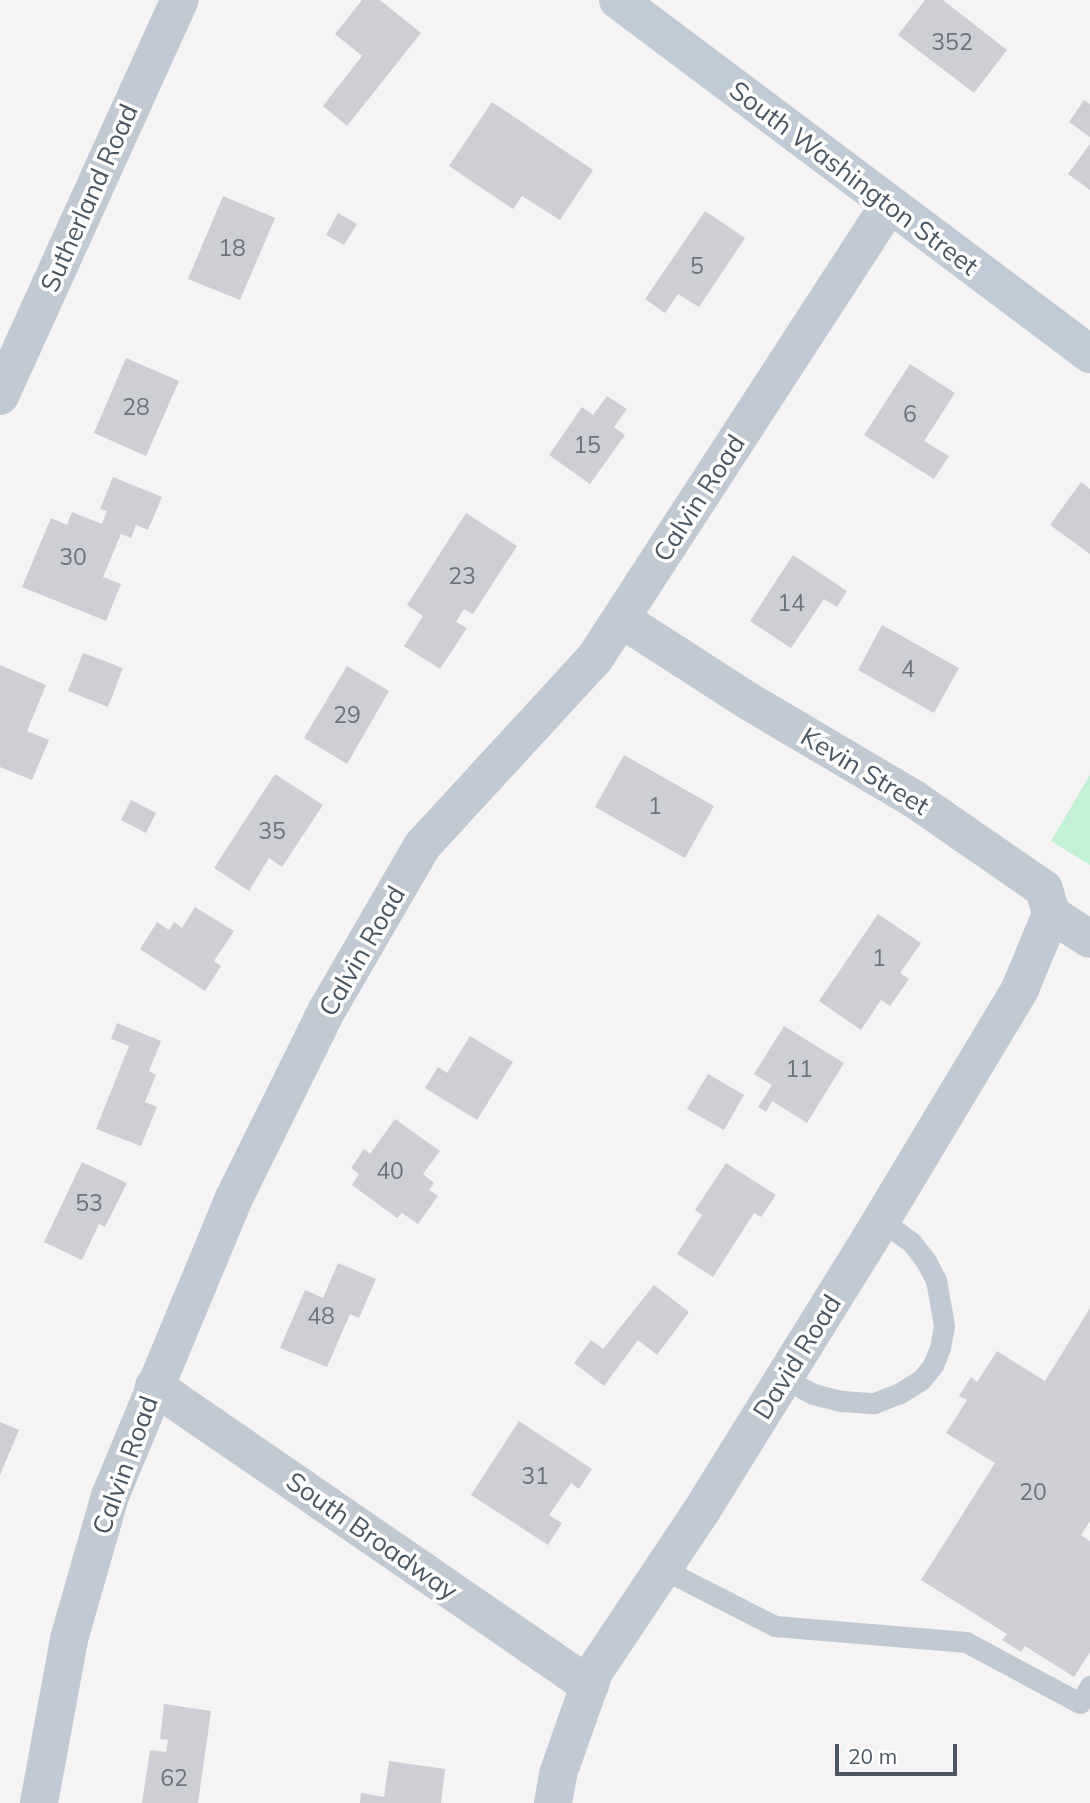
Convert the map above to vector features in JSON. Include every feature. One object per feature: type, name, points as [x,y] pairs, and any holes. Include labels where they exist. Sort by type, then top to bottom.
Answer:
[{"type":"main road","name":"South Washington Street","points":[[618,0],[1090,354]]},
{"type":"street","name":"Sutherland Road","points":[[0,396],[180,0]]},
{"type":"street","name":"Calvin Road","points":[[39,1803],[69,1639],[110,1496],[233,1200],[315,1034],[422,846],[595,658],[888,205]]},
{"type":"street","name":"Kevin Street","points":[[621,619],[750,702],[914,799],[1044,888],[1051,914]]},
{"type":"street","points":[[1051,914],[1090,939]]},
{"type":"street","name":"David Road","points":[[553,1803],[558,1774],[594,1672],[663,1569],[881,1220],[1020,989],[1051,914]]},
{"type":"street","name":"South Broadway","points":[[154,1386],[590,1686]]},
{"type":"lane","points":[[784,1378],[813,1394],[842,1401],[874,1403],[900,1393],[921,1380],[933,1366],[944,1325],[936,1280],[911,1242],[881,1220]]},
{"type":"lane","points":[[663,1569],[775,1626],[966,1642],[1080,1703],[1090,1686]]},
{"type":"green space","points":[[1090,775],[1090,865],[1051,841]]},
{"type":"building","points":[[362,0],[380,0],[421,33],[347,126],[323,106],[362,56],[335,34]]},
{"type":"building","points":[[925,0],[943,0],[1007,50],[974,93],[898,35]]},
{"type":"building","points":[[1084,100],[1090,104],[1090,137],[1069,122]]},
{"type":"building","points":[[492,102],[593,170],[560,220],[522,196],[513,209],[449,166]]},
{"type":"building","points":[[1090,144],[1090,190],[1068,174]]},
{"type":"building","points":[[223,196],[275,218],[240,300],[188,279]]},
{"type":"building","points":[[705,211],[745,238],[699,307],[678,294],[665,313],[645,299]]},
{"type":"building","points":[[338,213],[357,224],[344,245],[326,235]]},
{"type":"building","points":[[126,358],[179,381],[146,456],[94,433]]},
{"type":"building","points":[[910,364],[955,393],[924,441],[949,456],[934,479],[864,435]]},
{"type":"building","points":[[607,396],[627,409],[614,427],[625,435],[590,484],[549,455],[582,407],[593,415]]},
{"type":"building","points":[[113,477],[162,497],[148,530],[136,525],[131,538],[121,534],[103,577],[121,584],[106,621],[22,587],[51,518],[67,525],[72,512],[102,524],[107,511],[100,509]]},
{"type":"building","points":[[1081,482],[1090,489],[1090,554],[1050,525]]},
{"type":"building","points":[[466,513],[517,546],[473,614],[464,609],[456,622],[467,628],[440,669],[404,646],[423,616],[407,605]]},
{"type":"building","points":[[793,555],[847,591],[837,607],[824,599],[791,648],[750,621]]},
{"type":"building","points":[[882,625],[959,668],[934,713],[858,670]]},
{"type":"building","points":[[83,653],[123,668],[108,707],[68,691]]},
{"type":"building","points":[[0,665],[46,685],[27,731],[49,740],[32,780],[0,767]]},
{"type":"building","points":[[347,666],[389,691],[347,764],[304,738]]},
{"type":"building","points":[[624,755],[714,806],[685,858],[595,807]]},
{"type":"building","points":[[275,774],[323,805],[282,867],[269,858],[249,891],[214,868]]},
{"type":"building","points":[[131,800],[156,813],[146,833],[121,820]]},
{"type":"building","points":[[195,907],[234,931],[214,961],[221,966],[205,991],[140,949],[157,922],[169,930],[174,922],[182,928]]},
{"type":"building","points":[[878,914],[921,943],[900,973],[909,979],[890,1006],[881,1000],[861,1030],[819,1001]]},
{"type":"building","points":[[117,1023],[161,1041],[149,1071],[156,1075],[145,1102],[157,1107],[141,1146],[96,1129],[129,1046],[111,1039]]},
{"type":"building","points":[[784,1026],[844,1063],[807,1123],[772,1101],[766,1112],[758,1107],[772,1085],[754,1074]]},
{"type":"building","points":[[470,1036],[513,1062],[477,1120],[425,1088],[438,1067],[447,1073]]},
{"type":"building","points":[[708,1074],[744,1095],[724,1130],[687,1109]]},
{"type":"building","points":[[395,1119],[440,1151],[423,1174],[434,1183],[429,1190],[438,1196],[418,1224],[402,1213],[397,1218],[352,1185],[359,1174],[351,1168],[364,1149],[370,1154]]},
{"type":"building","points":[[82,1162],[127,1183],[105,1227],[99,1224],[82,1260],[44,1242]]},
{"type":"building","points":[[726,1163],[776,1195],[761,1217],[754,1213],[713,1277],[677,1254],[702,1215],[695,1210]]},
{"type":"building","points":[[338,1263],[376,1279],[359,1318],[350,1314],[327,1367],[280,1348],[305,1290],[323,1298]]},
{"type":"building","points":[[654,1285],[689,1312],[657,1355],[638,1340],[604,1386],[574,1363],[591,1340],[603,1349]]},
{"type":"building","points":[[1090,1308],[1090,1521],[1081,1535],[1090,1541],[1090,1652],[1074,1677],[1025,1646],[1021,1652],[1002,1640],[1007,1634],[921,1580],[995,1463],[946,1433],[967,1400],[959,1396],[971,1377],[977,1382],[997,1351],[1045,1381]]},
{"type":"building","points":[[519,1421],[592,1469],[579,1489],[571,1483],[549,1515],[562,1523],[548,1545],[471,1495]]},
{"type":"building","points":[[0,1422],[19,1430],[0,1475]]},
{"type":"building","points":[[164,1704],[211,1711],[198,1803],[142,1803],[150,1750],[166,1752],[168,1740],[160,1739]]},
{"type":"building","points":[[389,1761],[445,1769],[441,1803],[360,1803],[361,1793],[384,1797]]}]
